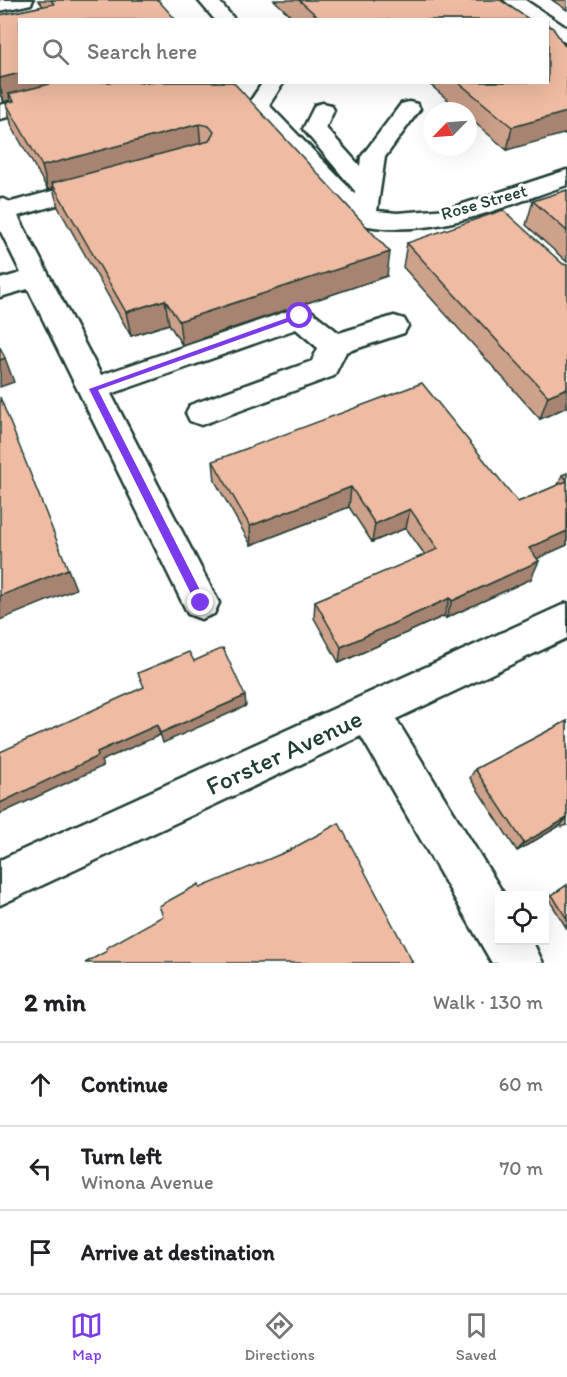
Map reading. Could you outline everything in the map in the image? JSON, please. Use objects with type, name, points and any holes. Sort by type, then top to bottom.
[{"type":"street","points":[[207,0],[224,18]]},
{"type":"street","points":[[0,5],[23,14]]},
{"type":"street","points":[[507,11],[522,18]]},
{"type":"street","points":[[0,24],[23,14]]},
{"type":"street","points":[[0,112],[112,84]]},
{"type":"street","points":[[273,84],[258,106],[363,218]]},
{"type":"street","points":[[363,218],[373,157],[409,109]]},
{"type":"street","points":[[323,110],[314,129],[369,192]]},
{"type":"street","name":"Rose Street","points":[[363,218],[398,221],[451,216],[486,204],[564,163]]},
{"type":"street","points":[[114,181],[2,209],[9,242],[36,277],[201,603]]},
{"type":"street","points":[[486,204],[510,227]]},
{"type":"street","points":[[0,288],[36,277]]},
{"type":"street","points":[[93,389],[300,316],[334,345]]},
{"type":"street","points":[[201,413],[324,368],[334,345],[394,326]]},
{"type":"street","name":"Forster Avenue","points":[[0,884],[567,620]]},
{"type":"street","points":[[369,712],[495,923]]},
{"type":"street","points":[[508,945],[519,963]]},
{"type":"building","points":[[51,0],[158,0],[174,18],[18,18],[18,74],[0,78],[0,15],[54,4]]},
{"type":"building","points":[[299,0],[500,0],[527,18],[319,18]]},
{"type":"building","points":[[549,26],[567,46],[567,112],[512,127],[460,84],[549,84]]},
{"type":"building","points":[[50,84],[235,84],[390,252],[179,321],[165,300],[126,312],[52,183],[209,141],[214,132],[209,126],[199,124],[42,166],[6,103],[14,101],[9,94]]},
{"type":"building","points":[[567,190],[567,231],[533,201]]},
{"type":"building","points":[[503,210],[563,264],[567,265],[567,388],[548,396],[407,243]]},
{"type":"building","points":[[0,347],[5,358],[0,360]]},
{"type":"building","points":[[422,383],[518,502],[567,481],[567,531],[529,548],[539,561],[452,601],[450,598],[341,647],[315,601],[438,549],[410,509],[375,524],[351,487],[250,526],[213,461]]},
{"type":"building","points":[[0,397],[68,569],[0,596]]},
{"type":"building","points":[[223,648],[245,696],[160,733],[157,725],[97,752],[98,756],[0,803],[0,752],[144,687],[138,673],[189,652],[194,661]]},
{"type":"building","points":[[567,721],[567,818],[524,843],[475,769]]},
{"type":"building","points":[[339,823],[413,963],[85,963],[107,951],[106,948],[163,916],[159,906],[199,884],[200,888],[288,851]]},
{"type":"building","points":[[567,885],[567,919],[552,895]]},
{"type":"route","points":[[201,603],[93,389],[300,316]]}]
